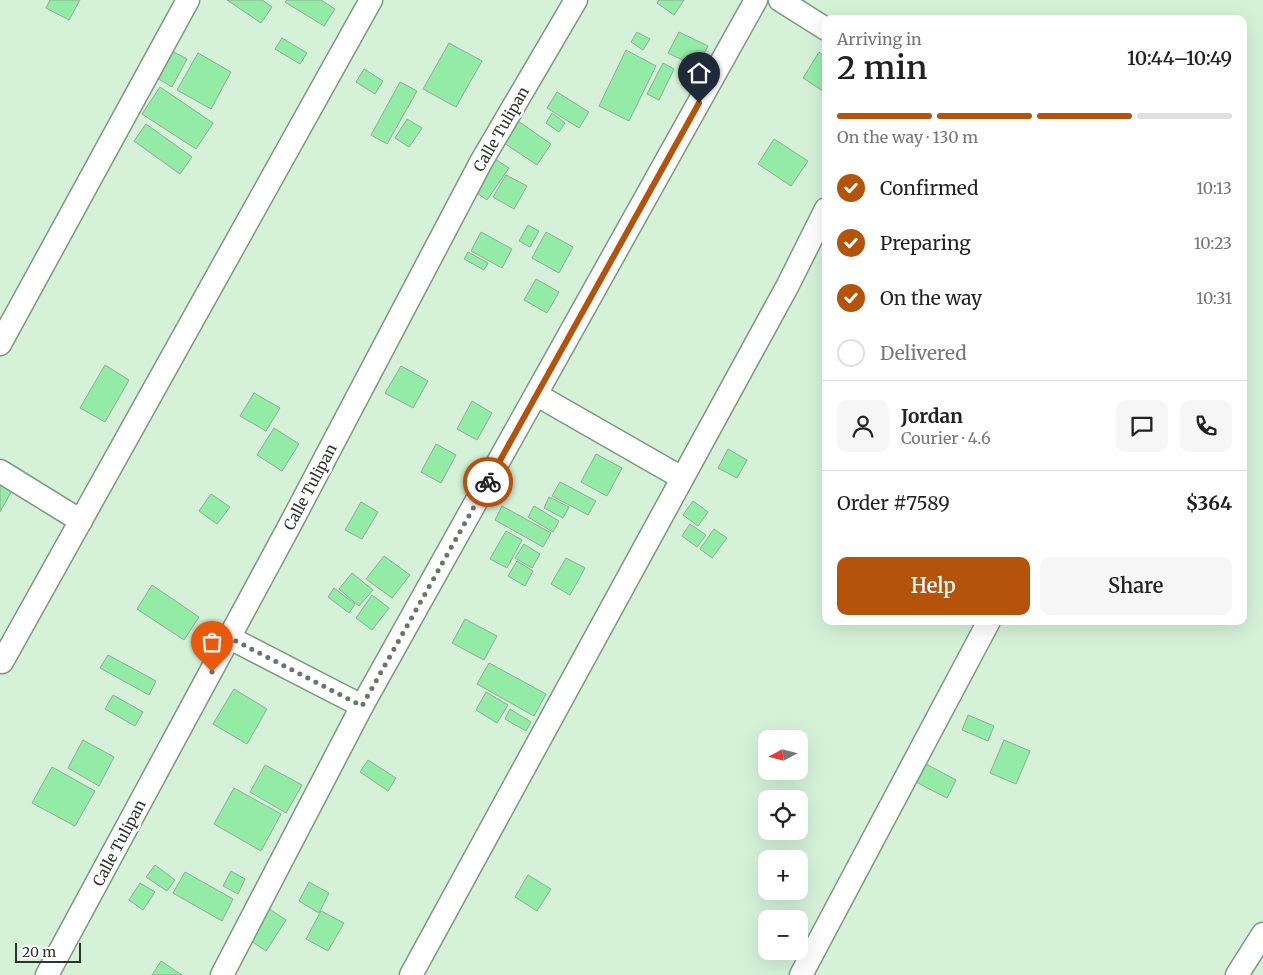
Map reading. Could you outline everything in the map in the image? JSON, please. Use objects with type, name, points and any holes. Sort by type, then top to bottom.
[{"type":"street","points":[[0,344],[188,0]]},
{"type":"street","points":[[2,662],[371,0]]},
{"type":"street","name":"Calle Tulipan","points":[[47,975],[230,638],[481,162],[576,0]]},
{"type":"street","points":[[222,975],[362,706],[756,0]]},
{"type":"street","points":[[780,0],[822,26]]},
{"type":"street","points":[[411,975],[788,285],[822,217]]},
{"type":"street","points":[[537,395],[682,478]]},
{"type":"street","points":[[0,471],[81,521]]},
{"type":"street","points":[[801,975],[986,625]]},
{"type":"street","points":[[230,638],[362,706]]},
{"type":"street","points":[[1237,975],[1263,934]]},
{"type":"building","points":[[50,0],[80,0],[69,20],[46,8]]},
{"type":"building","points":[[227,0],[262,0],[272,7],[261,23]]},
{"type":"building","points":[[287,0],[321,0],[335,9],[324,26],[285,2]]},
{"type":"building","points":[[659,0],[684,0],[674,15],[657,3]]},
{"type":"building","points":[[637,32],[650,39],[643,50],[631,42]]},
{"type":"building","points":[[679,32],[708,46],[697,67],[668,53]]},
{"type":"building","points":[[282,38],[307,53],[300,64],[275,49]]},
{"type":"building","points":[[449,43],[482,61],[456,107],[423,89]]},
{"type":"building","points":[[626,50],[656,66],[629,121],[599,106]]},
{"type":"building","points":[[172,51],[187,59],[172,87],[157,78]]},
{"type":"building","points":[[819,52],[822,54],[822,90],[803,78]]},
{"type":"building","points":[[198,53],[231,72],[211,109],[177,90]]},
{"type":"building","points":[[663,63],[674,69],[659,100],[647,94]]},
{"type":"building","points":[[364,69],[383,81],[375,94],[356,82]]},
{"type":"building","points":[[400,82],[417,91],[387,144],[371,135]]},
{"type":"building","points":[[160,87],[213,123],[196,149],[142,114]]},
{"type":"building","points":[[557,92],[589,112],[579,128],[547,108]]},
{"type":"building","points":[[552,113],[565,123],[559,132],[546,123]]},
{"type":"building","points":[[407,119],[422,128],[409,147],[395,138]]},
{"type":"building","points":[[518,121],[551,144],[537,165],[504,143]]},
{"type":"building","points":[[146,124],[192,157],[180,174],[134,141]]},
{"type":"building","points":[[774,139],[808,161],[791,186],[758,164]]},
{"type":"building","points":[[495,159],[509,168],[487,200],[474,191]]},
{"type":"building","points":[[506,175],[527,186],[514,209],[493,197]]},
{"type":"building","points":[[528,225],[539,231],[530,247],[519,241]]},
{"type":"building","points":[[481,232],[512,249],[502,268],[471,251]]},
{"type":"building","points":[[546,232],[573,247],[559,273],[532,258]]},
{"type":"building","points":[[468,252],[488,263],[484,270],[464,259]]},
{"type":"building","points":[[536,279],[559,292],[547,313],[524,300]]},
{"type":"building","points":[[105,365],[129,380],[105,422],[80,408]]},
{"type":"building","points":[[401,366],[428,381],[413,408],[385,393]]},
{"type":"building","points":[[254,393],[280,408],[266,431],[240,416]]},
{"type":"building","points":[[472,401],[492,413],[477,440],[457,429]]},
{"type":"building","points":[[274,428],[299,444],[282,471],[257,455]]},
{"type":"building","points":[[436,444],[456,455],[441,483],[421,472]]},
{"type":"building","points":[[728,449],[747,460],[737,478],[718,468]]},
{"type":"building","points":[[596,454],[622,468],[607,496],[581,482]]},
{"type":"building","points":[[0,480],[14,487],[0,512]]},
{"type":"building","points":[[560,482],[596,501],[588,515],[552,496]]},
{"type":"building","points":[[211,494],[230,507],[217,524],[199,511]]},
{"type":"building","points":[[549,497],[569,507],[563,518],[544,508]]},
{"type":"building","points":[[693,501],[708,512],[698,526],[683,515]]},
{"type":"building","points":[[361,502],[378,512],[362,539],[345,530]]},
{"type":"building","points":[[502,506],[551,533],[543,547],[495,520]]},
{"type":"building","points":[[534,506],[559,521],[553,532],[528,517]]},
{"type":"building","points":[[690,524],[706,535],[697,547],[682,536]]},
{"type":"building","points":[[714,529],[727,538],[712,558],[700,549]]},
{"type":"building","points":[[506,531],[522,540],[507,568],[490,559]]},
{"type":"building","points":[[524,544],[540,554],[532,568],[515,558]]},
{"type":"building","points":[[384,556],[410,575],[392,598],[366,579]]},
{"type":"building","points":[[566,558],[585,568],[570,595],[551,584]]},
{"type":"building","points":[[517,561],[533,571],[525,586],[508,576]]},
{"type":"building","points":[[352,573],[373,590],[359,606],[339,589]]},
{"type":"building","points":[[152,585],[199,617],[184,640],[137,609]]},
{"type":"building","points":[[334,588],[355,604],[349,613],[328,597]]},
{"type":"building","points":[[372,595],[389,608],[372,630],[356,618]]},
{"type":"building","points":[[465,619],[497,636],[484,660],[452,643]]},
{"type":"building","points":[[108,655],[156,681],[149,695],[100,668]]},
{"type":"building","points":[[489,663],[546,694],[534,716],[477,684]]},
{"type":"building","points":[[234,689],[267,709],[247,744],[213,724]]},
{"type":"building","points":[[486,692],[508,705],[497,723],[476,710]]},
{"type":"building","points":[[113,695],[143,712],[135,726],[105,709]]},
{"type":"building","points":[[510,709],[531,722],[526,731],[505,719]]},
{"type":"building","points":[[968,715],[994,726],[988,741],[962,730]]},
{"type":"building","points":[[83,740],[114,757],[99,786],[68,768]]},
{"type":"building","points":[[1004,740],[1030,751],[1016,784],[990,773]]},
{"type":"building","points":[[368,760],[396,778],[388,791],[360,772]]},
{"type":"building","points":[[926,764],[956,780],[947,798],[916,782]]},
{"type":"building","points":[[265,765],[302,785],[286,813],[250,792]]},
{"type":"building","points":[[52,767],[95,791],[75,826],[32,803]]},
{"type":"building","points":[[234,788],[281,814],[261,851],[214,824]]},
{"type":"building","points":[[155,865],[175,880],[167,891],[146,877]]},
{"type":"building","points":[[231,871],[245,879],[238,894],[223,886]]},
{"type":"building","points":[[185,872],[233,899],[222,921],[173,893]]},
{"type":"building","points":[[528,875],[551,889],[537,911],[515,897]]},
{"type":"building","points":[[309,882],[329,893],[319,913],[299,901]]},
{"type":"building","points":[[140,883],[155,892],[143,910],[129,900]]},
{"type":"building","points":[[268,908],[286,920],[266,951],[248,939]]},
{"type":"building","points":[[321,911],[344,923],[328,951],[306,939]]},
{"type":"building","points":[[161,961],[182,975],[152,975]]},
{"type":"way so far","points":[[212,672],[230,638],[362,706],[488,482]]},
{"type":"route","points":[[488,482],[699,103]]}]
